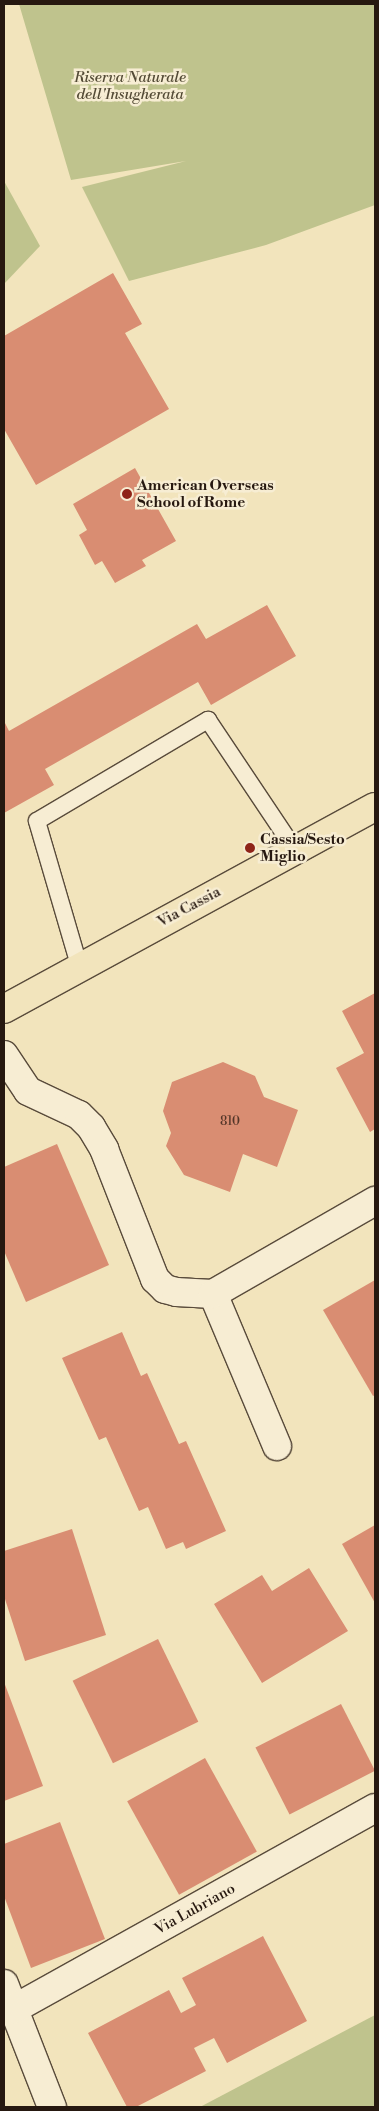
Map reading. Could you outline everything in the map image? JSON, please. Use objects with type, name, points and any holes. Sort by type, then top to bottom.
[{"type":"main road","name":"Via Cassia","points":[[4,1009],[79,965],[375,807]]},
{"type":"street","points":[[4,1055],[28,1091],[79,1115],[91,1127],[104,1149],[155,1279],[165,1289],[176,1292],[213,1294],[375,1201]]},
{"type":"street","points":[[213,1294],[277,1446]]},
{"type":"street","name":"Via Lubriano","points":[[14,2009],[375,1808]]},
{"type":"street","points":[[4,1984],[52,2107]]},
{"type":"lane","points":[[79,965],[37,821],[208,720],[294,850]]},
{"type":"green space","name":"Riserva Naturale dell'Insugherata","points":[[19,4],[375,4],[375,205],[266,245],[129,281],[82,187],[186,161],[71,180]]},
{"type":"green space","points":[[4,181],[40,246],[4,284]]},
{"type":"green space","points":[[375,2015],[375,2107],[200,2107]]},
{"type":"building","points":[[113,273],[142,324],[125,333],[169,409],[36,485],[4,429],[4,336]]},
{"type":"building","points":[[135,468],[176,541],[142,560],[146,566],[115,583],[102,561],[95,565],[79,535],[87,530],[73,504]]},
{"type":"building","points":[[267,605],[296,656],[211,705],[198,682],[45,769],[54,785],[4,813],[4,721],[9,731],[197,624],[206,639]]},
{"type":"building","points":[[375,993],[375,1129],[370,1132],[336,1068],[364,1053],[342,1011]]},
{"type":"building","points":[[223,1062],[255,1076],[264,1097],[298,1110],[277,1167],[243,1154],[230,1192],[184,1175],[166,1146],[171,1133],[163,1111],[172,1082]]},
{"type":"building","points":[[57,1144],[109,1265],[26,1302],[4,1251],[4,1167]]},
{"type":"building","points":[[375,1280],[375,1395],[373,1396],[323,1310]]},
{"type":"building","points":[[122,1332],[141,1376],[147,1373],[179,1444],[186,1441],[226,1531],[186,1549],[183,1542],[166,1549],[148,1507],[139,1511],[106,1437],[99,1440],[62,1358]]},
{"type":"building","points":[[375,1525],[375,1603],[342,1544]]},
{"type":"building","points":[[72,1529],[106,1635],[25,1661],[4,1596],[4,1551]]},
{"type":"building","points":[[309,1568],[348,1631],[262,1683],[214,1604],[262,1575],[272,1591]]},
{"type":"building","points":[[158,1639],[198,1722],[113,1763],[73,1681]]},
{"type":"building","points":[[4,1682],[43,1786],[4,1801]]},
{"type":"building","points":[[341,1704],[375,1771],[290,1814],[255,1748]]},
{"type":"building","points":[[205,1758],[257,1852],[179,1895],[127,1801]]},
{"type":"building","points":[[60,1822],[105,1939],[31,1968],[4,1896],[4,1844]]},
{"type":"building","points":[[263,1936],[307,2021],[227,2063],[214,2038],[194,2048],[206,2071],[136,2107],[127,2107],[88,2033],[169,1990],[181,2013],[196,2005],[182,1978]]},
{"type":"place","name":"American Overseas School of Rome","points":[[127,494]]},
{"type":"place","name":"Cassia/Sesto Miglio","points":[[250,848]]}]
